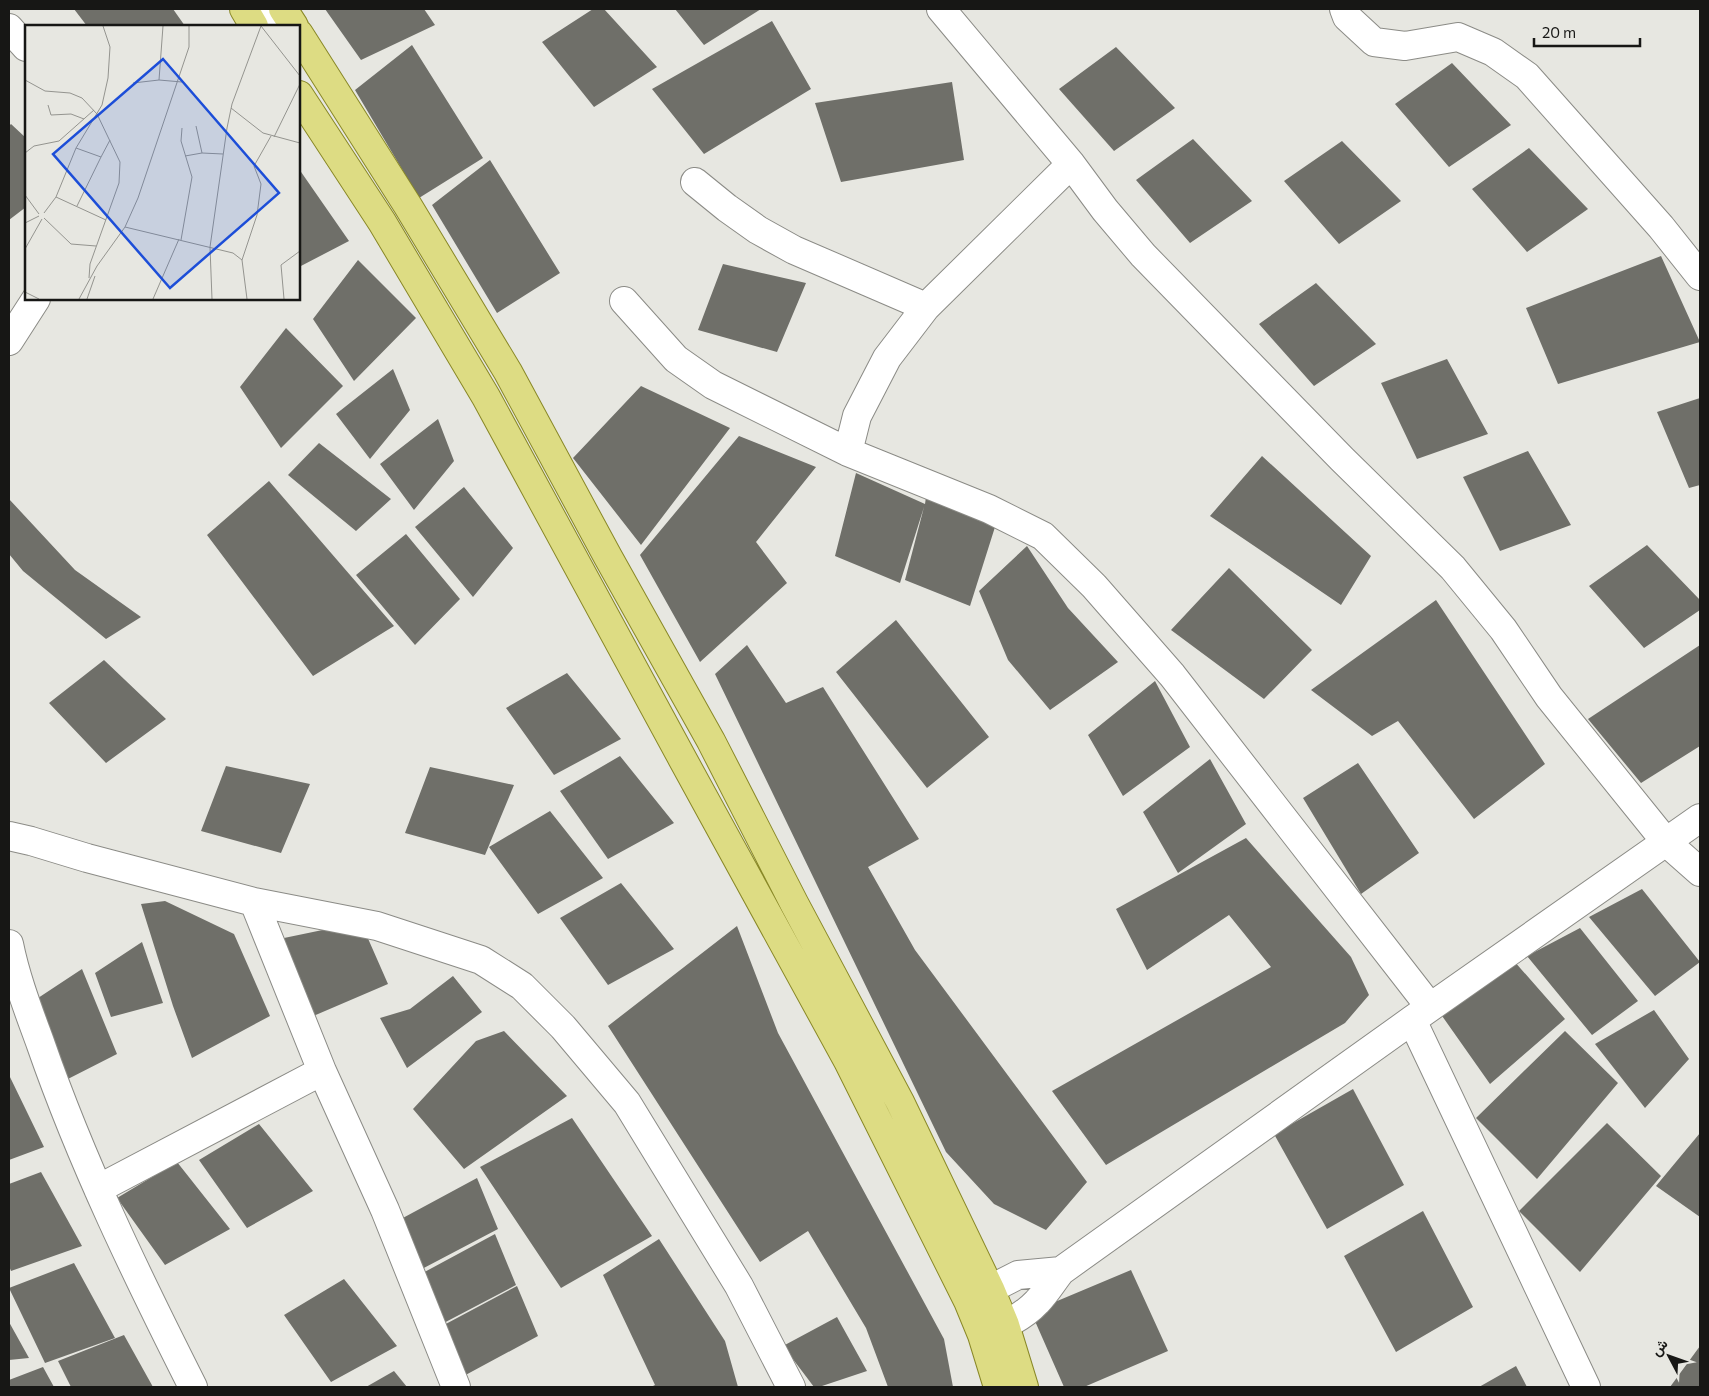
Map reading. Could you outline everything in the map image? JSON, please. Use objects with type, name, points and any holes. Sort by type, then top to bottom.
[{"type":"main road","points":[[244,9],[253,25]]},
{"type":"main road","points":[[283,9],[293,25]]},
{"type":"main road","points":[[300,36],[408,206],[508,372],[608,557],[711,741],[794,903],[900,1102],[993,1330],[1024,1387]]},
{"type":"main road","points":[[300,97],[382,222],[486,397],[677,750],[979,1295]]},
{"type":"main road","points":[[993,1330],[998,1387]]},
{"type":"street","points":[[260,25],[283,9]]},
{"type":"street","points":[[941,9],[1071,164],[1105,210],[1143,255],[1335,452],[1453,568],[1503,629],[1549,697],[1666,842],[1700,872]]},
{"type":"street","points":[[1344,9],[1348,17],[1374,42],[1405,46],[1458,37],[1493,52],[1526,76],[1661,227],[1700,276]]},
{"type":"street","points":[[9,28],[25,46]]},
{"type":"street","points":[[848,452],[857,416],[887,358],[926,307],[1071,164]]},
{"type":"street","points":[[695,182],[726,208],[758,230],[794,250],[926,307]]},
{"type":"street","points":[[9,342],[35,300]]},
{"type":"street","points":[[624,301],[676,359],[713,385],[848,452],[989,509],[1044,536],[1094,586],[1172,675],[1421,1014],[1586,1387]]},
{"type":"street","points":[[993,1330],[1020,1316],[1037,1303],[1061,1271],[1700,818]]},
{"type":"street","points":[[9,836],[254,902],[377,926],[481,960],[522,986],[563,1027],[627,1103],[740,1286],[791,1387]]},
{"type":"street","points":[[254,902],[322,1071],[385,1210],[456,1387]]},
{"type":"street","points":[[9,944],[14,966],[54,1081],[98,1189],[151,1303],[193,1387]]},
{"type":"street","points":[[98,1189],[322,1071]]},
{"type":"street","points":[[979,1295],[1018,1275],[1061,1271]]},
{"type":"building","points":[[74,9],[173,9],[184,25],[86,25]]},
{"type":"building","points":[[325,9],[424,9],[435,25],[361,60]]},
{"type":"building","points":[[593,9],[604,9],[657,67],[594,107],[542,42]]},
{"type":"building","points":[[675,9],[761,9],[704,45]]},
{"type":"building","points":[[772,21],[811,89],[704,154],[652,89]]},
{"type":"building","points":[[412,45],[483,158],[419,198],[355,90]]},
{"type":"building","points":[[1116,47],[1175,108],[1114,151],[1059,89]]},
{"type":"building","points":[[1452,63],[1511,125],[1449,167],[1395,104]]},
{"type":"building","points":[[952,82],[964,160],[841,182],[815,103]]},
{"type":"building","points":[[11,124],[25,137],[25,208],[9,220],[9,126]]},
{"type":"building","points":[[1193,139],[1252,201],[1190,243],[1136,180]]},
{"type":"building","points":[[1342,141],[1401,201],[1339,244],[1284,181]]},
{"type":"building","points":[[1529,148],[1588,209],[1527,252],[1472,189]]},
{"type":"building","points":[[490,160],[560,273],[497,313],[432,205]]},
{"type":"building","points":[[300,170],[349,241],[300,266]]},
{"type":"building","points":[[1661,256],[1700,342],[1558,384],[1526,308]]},
{"type":"building","points":[[358,260],[416,318],[354,381],[313,319]]},
{"type":"building","points":[[723,264],[806,283],[777,352],[698,330]]},
{"type":"building","points":[[1316,283],[1376,344],[1314,386],[1259,324]]},
{"type":"building","points":[[286,328],[343,386],[281,448],[240,387]]},
{"type":"building","points":[[1447,359],[1488,434],[1417,459],[1381,383]]},
{"type":"building","points":[[393,369],[410,410],[370,459],[336,414]]},
{"type":"building","points":[[641,386],[730,428],[641,545],[573,458]]},
{"type":"building","points":[[1700,398],[1700,485],[1689,488],[1657,412]]},
{"type":"building","points":[[438,419],[454,461],[414,510],[380,464]]},
{"type":"building","points":[[739,436],[816,467],[756,542],[787,583],[700,662],[640,555]]},
{"type":"building","points":[[319,443],[391,499],[356,531],[288,475]]},
{"type":"building","points":[[1528,451],[1571,525],[1500,551],[1463,477]]},
{"type":"building","points":[[1262,456],[1371,556],[1341,605],[1210,516]]},
{"type":"building","points":[[856,473],[925,504],[926,497],[995,527],[970,606],[905,580],[924,507],[900,583],[835,556]]},
{"type":"building","points":[[269,481],[394,626],[313,676],[207,535]]},
{"type":"building","points":[[464,487],[513,548],[473,597],[415,527]]},
{"type":"building","points":[[9,499],[75,570],[141,617],[106,639],[23,571],[9,554]]},
{"type":"building","points":[[406,534],[460,599],[415,645],[356,575]]},
{"type":"building","points":[[1647,545],[1700,600],[1700,610],[1644,648],[1589,586]]},
{"type":"building","points":[[1027,546],[1068,608],[1118,662],[1050,710],[1008,660],[979,591]]},
{"type":"building","points":[[1229,568],[1312,650],[1264,699],[1171,630]]},
{"type":"building","points":[[1436,600],[1545,764],[1474,819],[1398,721],[1372,736],[1311,690]]},
{"type":"building","points":[[896,620],[989,737],[927,788],[836,672]]},
{"type":"building","points":[[747,645],[786,703],[823,687],[919,839],[868,867],[915,950],[1087,1182],[1046,1230],[994,1204],[946,1152],[715,674]]},
{"type":"building","points":[[1700,645],[1700,746],[1641,783],[1588,719]]},
{"type":"building","points":[[104,660],[166,719],[106,763],[49,703]]},
{"type":"building","points":[[567,673],[621,739],[554,775],[506,708]]},
{"type":"building","points":[[1155,681],[1190,747],[1123,796],[1088,735]]},
{"type":"building","points":[[620,756],[674,823],[608,859],[560,791]]},
{"type":"building","points":[[1210,759],[1246,824],[1178,873],[1143,812]]},
{"type":"building","points":[[1358,763],[1419,853],[1361,894],[1303,798]]},
{"type":"building","points":[[226,766],[310,784],[281,853],[201,831]]},
{"type":"building","points":[[430,767],[514,785],[485,855],[405,833]]},
{"type":"building","points":[[550,811],[603,878],[538,914],[489,847]]},
{"type":"building","points":[[1246,838],[1351,957],[1369,995],[1345,1023],[1106,1165],[1052,1091],[1271,967],[1229,915],[1147,970],[1116,909]]},
{"type":"building","points":[[621,883],[674,949],[608,985],[560,918]]},
{"type":"building","points":[[1642,889],[1700,962],[1655,996],[1589,917]]},
{"type":"building","points":[[165,901],[234,934],[270,1016],[192,1058],[173,1006],[141,904]]},
{"type":"building","points":[[737,926],[778,1033],[944,1339],[953,1387],[888,1387],[866,1328],[808,1231],[760,1262],[608,1026]]},
{"type":"building","points":[[337,927],[366,934],[388,984],[311,1017],[284,938]]},
{"type":"building","points":[[1580,928],[1638,1001],[1592,1035],[1527,956]]},
{"type":"building","points":[[142,942],[163,1003],[111,1017],[95,973]]},
{"type":"building","points":[[1514,961],[1565,1019],[1490,1084],[1440,1013]]},
{"type":"building","points":[[82,969],[117,1054],[62,1082],[35,1000]]},
{"type":"building","points":[[453,976],[482,1012],[407,1068],[380,1018],[410,1009]]},
{"type":"building","points":[[1654,1010],[1689,1059],[1645,1108],[1595,1044]]},
{"type":"building","points":[[504,1031],[567,1096],[464,1169],[413,1109],[476,1041]]},
{"type":"building","points":[[1565,1031],[1618,1083],[1537,1179],[1476,1118]]},
{"type":"building","points":[[9,1075],[44,1147],[9,1160]]},
{"type":"building","points":[[1353,1089],[1404,1185],[1327,1229],[1274,1134]]},
{"type":"building","points":[[572,1118],[652,1236],[561,1288],[480,1167]]},
{"type":"building","points":[[1607,1123],[1661,1176],[1580,1272],[1519,1211]]},
{"type":"building","points":[[259,1124],[313,1191],[247,1228],[199,1160]]},
{"type":"building","points":[[1700,1133],[1700,1217],[1656,1186]]},
{"type":"building","points":[[177,1162],[230,1229],[165,1265],[117,1198]]},
{"type":"building","points":[[41,1172],[82,1246],[11,1271],[9,1266],[9,1184]]},
{"type":"building","points":[[477,1178],[498,1229],[420,1270],[401,1219]]},
{"type":"building","points":[[1423,1211],[1473,1307],[1396,1352],[1344,1256]]},
{"type":"building","points":[[495,1234],[516,1285],[438,1326],[419,1275]]},
{"type":"building","points":[[659,1239],[725,1341],[738,1387],[651,1387],[655,1385],[603,1275]]},
{"type":"building","points":[[74,1263],[115,1338],[45,1363],[9,1288]]},
{"type":"building","points":[[1131,1270],[1168,1351],[1084,1387],[1064,1387],[1031,1312]]},
{"type":"building","points":[[344,1279],[397,1346],[331,1382],[284,1315]]},
{"type":"building","points":[[517,1286],[538,1336],[460,1378],[442,1326]]},
{"type":"building","points":[[837,1317],[867,1371],[814,1387],[783,1346]]},
{"type":"building","points":[[9,1322],[29,1358],[9,1360]]},
{"type":"building","points":[[124,1335],[153,1387],[71,1387],[58,1361]]},
{"type":"building","points":[[1700,1346],[1700,1387],[1670,1387]]},
{"type":"building","points":[[1516,1366],[1527,1387],[1479,1387]]},
{"type":"building","points":[[43,1367],[54,1387],[9,1387],[9,1380]]},
{"type":"building","points":[[394,1371],[407,1387],[366,1387]]}]
